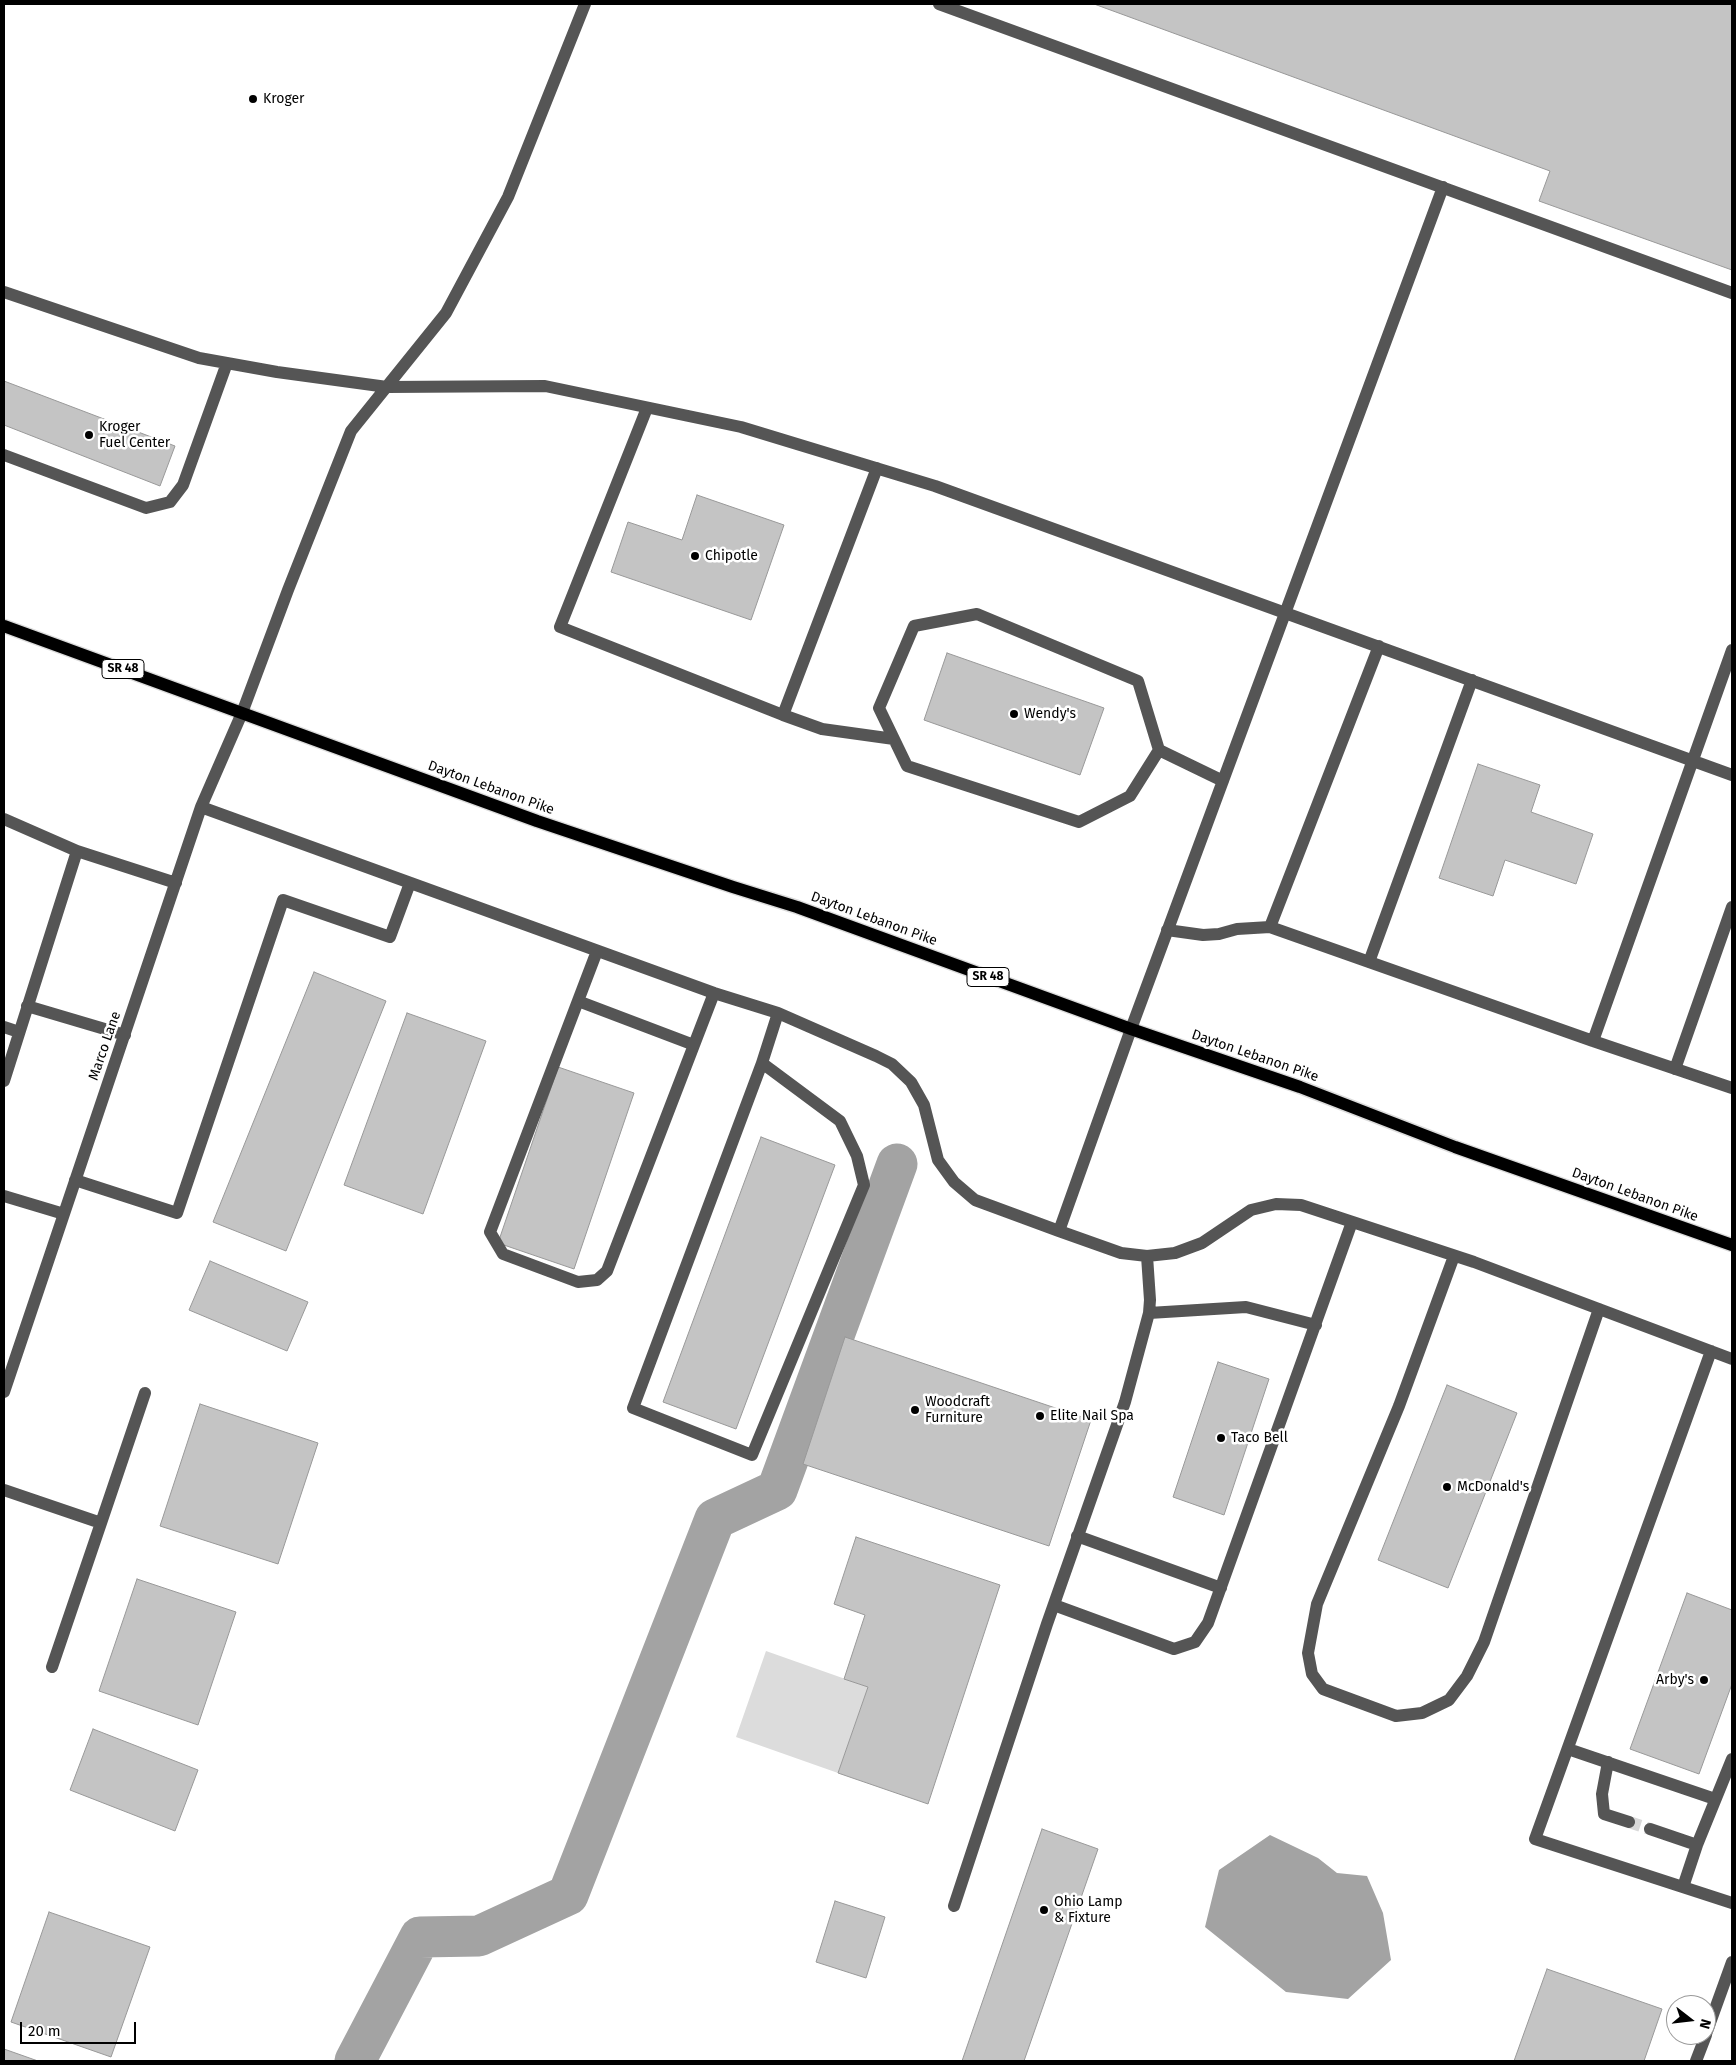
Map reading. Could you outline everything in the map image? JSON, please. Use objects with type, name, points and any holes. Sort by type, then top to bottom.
[{"type":"main road","name":"Dayton Lebanon Pike","points":[[4,626],[537,821],[733,887],[798,906],[1131,1029],[1300,1088],[1455,1147],[1732,1245]]},
{"type":"street","name":"Marco Lane","points":[[4,1392],[201,807],[242,713],[351,431],[446,313],[508,197],[584,4]]},
{"type":"street","points":[[939,4],[1732,293]]},
{"type":"street","points":[[1060,1231],[1167,930],[1443,187]]},
{"type":"street","points":[[4,292],[199,358],[387,387],[545,386],[741,427],[935,486],[1732,775]]},
{"type":"street","points":[[4,454],[146,508],[170,502],[183,485],[227,363]]},
{"type":"street","points":[[647,408],[560,627],[822,729],[894,739]]},
{"type":"street","points":[[783,715],[877,468]]},
{"type":"street","points":[[1159,750],[1130,796],[1079,822],[907,766],[878,708],[914,626],[978,614],[1138,681],[1159,750],[1223,781]]},
{"type":"street","points":[[1270,927],[1379,646]]},
{"type":"street","points":[[1593,1041],[1732,650]]},
{"type":"street","points":[[1369,962],[1472,680]]},
{"type":"street","points":[[201,807],[714,993],[778,1014],[876,1056],[892,1064],[911,1082],[924,1105],[938,1160],[954,1182],[975,1200],[1121,1253],[1147,1256],[1175,1253],[1202,1243],[1251,1210],[1276,1204],[1301,1205],[1454,1256],[1732,1359]]},
{"type":"street","points":[[4,819],[77,851],[176,883]]},
{"type":"street","points":[[4,1081],[77,851]]},
{"type":"street","points":[[75,1180],[177,1213],[283,900],[390,937],[410,883]]},
{"type":"street","points":[[1675,1069],[1732,907]]},
{"type":"street","points":[[1167,930],[1202,936],[1237,929],[1270,927],[1732,1088]]},
{"type":"street","points":[[597,951],[490,1232],[503,1254],[578,1282],[597,1280],[607,1271],[714,993]]},
{"type":"street","points":[[578,1001],[694,1045]]},
{"type":"street","points":[[27,1006],[124,1035]]},
{"type":"street","points":[[762,1063],[840,1121],[857,1156],[864,1185],[752,1455],[633,1408],[762,1063],[778,1014]]},
{"type":"street","points":[[4,1027],[20,1032]]},
{"type":"street","points":[[4,1196],[64,1214]]},
{"type":"street","points":[[1054,1605],[1174,1649],[1195,1642],[1208,1623],[1352,1222]]},
{"type":"street","points":[[954,1906],[1077,1536],[1125,1402],[1150,1300],[1147,1256]]},
{"type":"street","points":[[1454,1256],[1399,1406],[1317,1604],[1308,1653],[1312,1674],[1323,1689],[1332,1693],[1396,1716],[1422,1713],[1449,1700],[1467,1676],[1484,1642],[1599,1309]]},
{"type":"street","points":[[1148,1313],[1246,1307],[1316,1325]]},
{"type":"street","points":[[1711,1351],[1535,1839],[1732,1903]]},
{"type":"street","points":[[52,1668],[145,1393]]},
{"type":"street","points":[[4,1490],[101,1523]]},
{"type":"street","points":[[1077,1536],[1221,1588]]},
{"type":"street","points":[[1568,1749],[1715,1799]]},
{"type":"street","points":[[1683,1887],[1715,1799],[1732,1760]]},
{"type":"street","points":[[1608,1762],[1602,1794],[1604,1814],[1629,1822]]},
{"type":"street","points":[[1650,1829],[1698,1844]]},
{"type":"street","points":[[1716,2007],[1732,1962]]},
{"type":"street","points":[[1696,2061],[1702,2045]]},
{"type":"shaded area","points":[[766,1651],[868,1687],[838,1773],[736,1737]]},
{"type":"shaded area","points":[[1270,1835],[1318,1858],[1337,1873],[1367,1876],[1383,1913],[1391,1960],[1348,1999],[1286,1992],[1205,1927],[1219,1870]]},
{"type":"building","points":[[1094,4],[1732,4],[1732,270],[1539,201],[1550,171]]},
{"type":"building","name":"Kroger Fuel Center","points":[[4,381],[175,446],[160,486],[4,425]]},
{"type":"building","name":"Chipotle","points":[[697,495],[784,525],[751,620],[611,572],[628,522],[682,540]]},
{"type":"building","name":"Wendy's","points":[[947,653],[1104,708],[1080,775],[924,720]]},
{"type":"building","points":[[1478,764],[1540,785],[1531,812],[1593,834],[1576,884],[1505,860],[1493,896],[1439,878]]},
{"type":"building","points":[[314,972],[386,1001],[286,1251],[213,1222]]},
{"type":"building","points":[[407,1013],[486,1041],[423,1214],[344,1185]]},
{"type":"building","points":[[558,1067],[634,1093],[574,1269],[498,1243]]},
{"type":"building","points":[[761,1137],[835,1165],[736,1429],[663,1402]]},
{"type":"building","points":[[210,1261],[308,1302],[287,1351],[189,1310]]},
{"type":"building","points":[[845,1337],[1091,1420],[1049,1546],[803,1464]]},
{"type":"building","name":"Taco Bell","points":[[1218,1362],[1269,1379],[1224,1515],[1173,1497]]},
{"type":"building","name":"McDonald's","points":[[1447,1385],[1517,1413],[1448,1588],[1378,1560]]},
{"type":"building","points":[[200,1404],[318,1443],[278,1564],[160,1526]]},
{"type":"building","points":[[856,1537],[1000,1585],[928,1804],[838,1773],[868,1687],[844,1679],[865,1615],[834,1604]]},
{"type":"building","points":[[137,1579],[236,1612],[198,1725],[99,1691]]},
{"type":"building","points":[[1687,1593],[1732,1610],[1732,1684],[1699,1774],[1630,1749]]},
{"type":"building","points":[[93,1729],[198,1770],[175,1831],[70,1790]]},
{"type":"building","points":[[1042,1829],[1098,1849],[1024,2061],[962,2061]]},
{"type":"building","points":[[835,1901],[885,1917],[866,1978],[816,1962]]},
{"type":"building","points":[[49,1912],[150,1947],[111,2057],[11,2022]]},
{"type":"building","points":[[1547,1969],[1662,2009],[1644,2061],[1514,2061]]},
{"type":"building","points":[[4,2049],[38,2061],[4,2061]]},
{"type":"waterway","points":[[355,2061],[420,1937],[479,1936],[568,1895],[715,1519],[777,1490],[897,1164]]},
{"type":"tunnel","points":[[1629,1822],[1650,1829]]},
{"type":"place","name":"Kroger","points":[[253,99]]},
{"type":"place","name":"Kroger Fuel Center","points":[[89,435]]},
{"type":"place","name":"Chipotle","points":[[695,556]]},
{"type":"place","name":"Wendy's","points":[[1014,714]]},
{"type":"place","name":"Woodcraft Furniture","points":[[915,1410]]},
{"type":"place","name":"Elite Nail Spa","points":[[1040,1416]]},
{"type":"place","name":"Taco Bell","points":[[1221,1438]]},
{"type":"place","name":"McDonald's","points":[[1447,1487]]},
{"type":"place","name":"Arby's","points":[[1704,1680]]},
{"type":"place","name":"Ohio Lamp & Fixture","points":[[1044,1910]]}]
